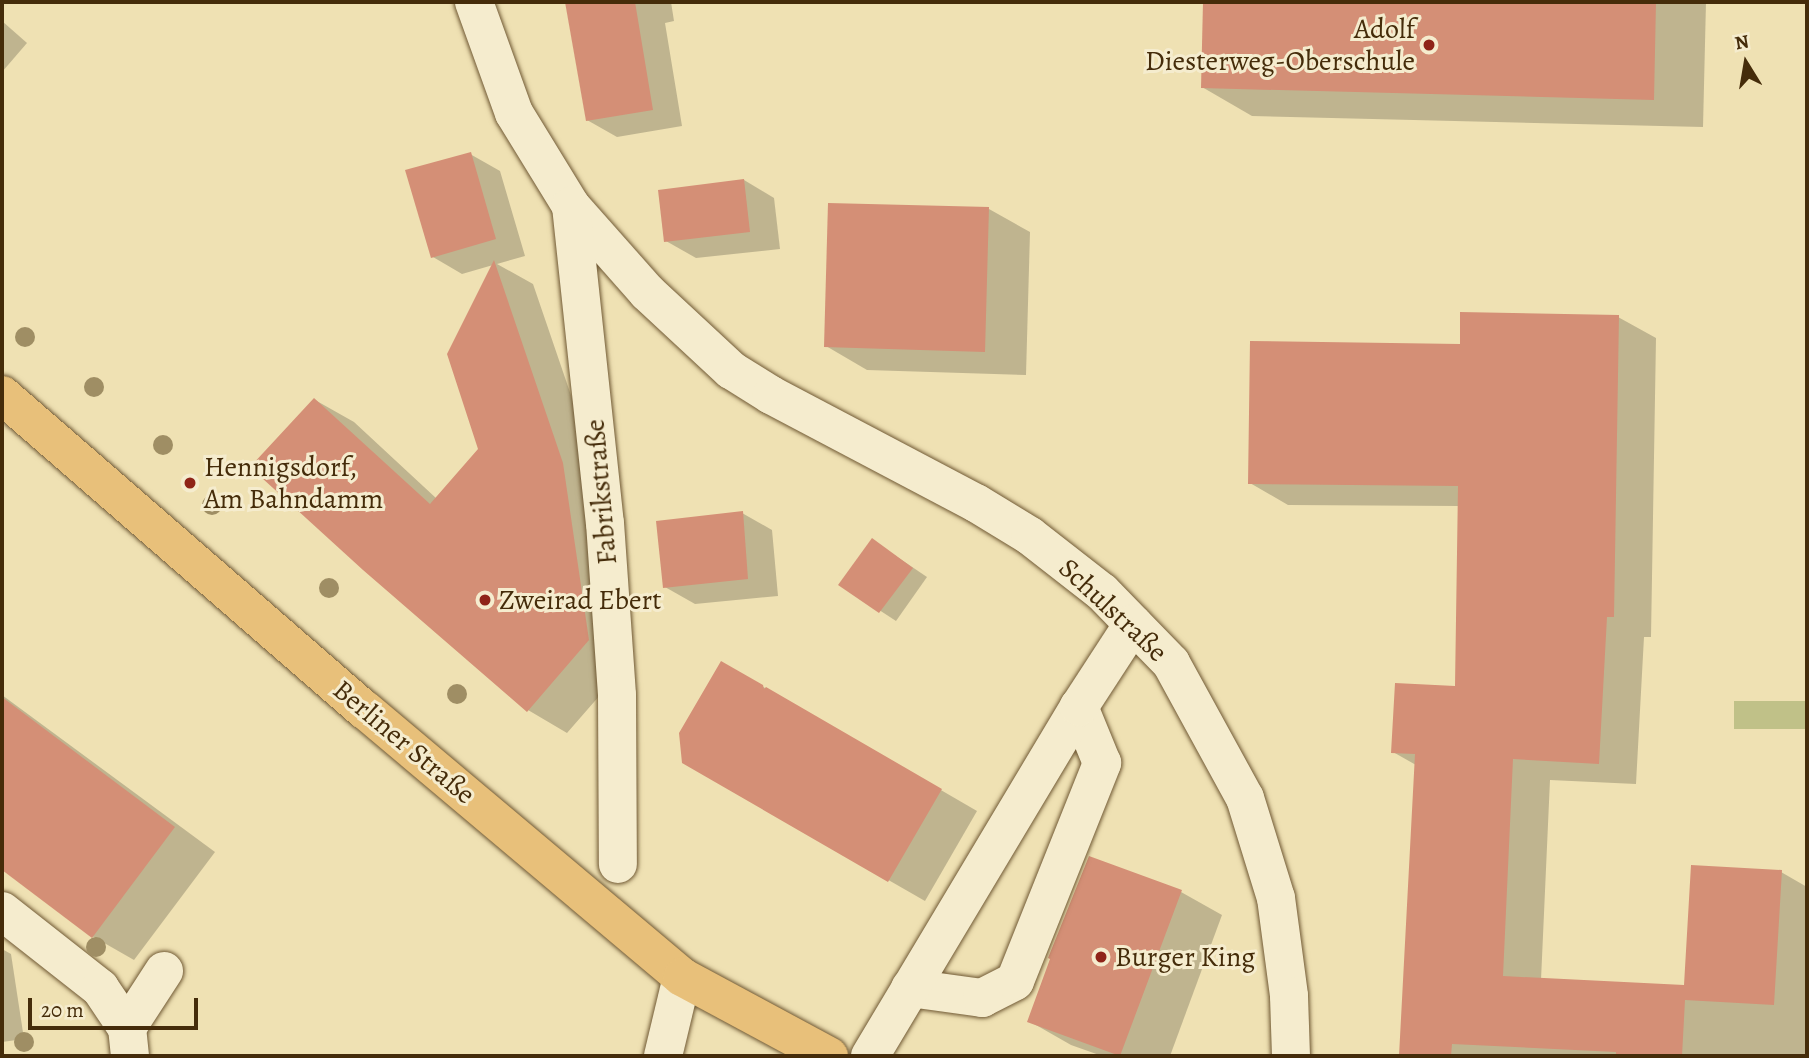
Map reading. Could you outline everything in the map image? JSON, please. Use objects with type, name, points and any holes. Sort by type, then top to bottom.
[{"type":"main road","name":"Berliner Straße","points":[[2,395],[365,710],[682,976],[829,1056]]},
{"type":"street","name":"Fabrikstraße","points":[[474,2],[514,113],[570,206],[647,292],[731,370]]},
{"type":"street","name":"Fabrikstraße","points":[[570,206],[605,523],[617,695],[618,864]]},
{"type":"street","name":"Schulstraße","points":[[731,370],[1030,536],[1102,592],[1171,663],[1245,798],[1276,898],[1289,996],[1291,1056]]},
{"type":"street","points":[[870,1056],[1079,707],[1133,624]]},
{"type":"street","points":[[910,988],[982,998],[1015,981],[1101,763],[1079,707]]},
{"type":"street","points":[[2,911],[100,988],[128,1042]]},
{"type":"street","points":[[128,1042],[164,971]]},
{"type":"street","points":[[663,1056],[682,976]]},
{"type":"green space","points":[[1734,701],[1807,701],[1807,729],[1734,729]]},
{"type":"building","points":[[565,2],[635,2],[653,110],[586,121]]},
{"type":"building","name":"Adolf Diesterweg-Oberschule","points":[[1203,2],[1656,2],[1654,100],[1201,88]]},
{"type":"building","points":[[471,152],[496,239],[431,258],[405,170]]},
{"type":"building","points":[[744,179],[750,232],[664,242],[658,190]]},
{"type":"building","points":[[828,203],[989,207],[985,352],[824,347]]},
{"type":"building","points":[[494,260],[563,463],[589,640],[527,712],[363,570],[250,467],[314,398],[430,504],[478,449],[447,354]]},
{"type":"building","points":[[1460,312],[1619,315],[1614,617],[1607,617],[1599,764],[1513,759],[1503,976],[1684,985],[1691,865],[1782,870],[1774,1005],[1685,1000],[1682,1056],[1616,1056],[1616,1052],[1452,1044],[1451,1056],[1399,1056],[1415,754],[1391,753],[1395,683],[1455,686],[1458,486],[1248,484],[1250,341],[1460,344]]},
{"type":"building","points":[[743,511],[748,579],[663,588],[656,521]]},
{"type":"building","points":[[872,538],[913,568],[879,613],[838,585]]},
{"type":"building","points":[[721,661],[763,685],[764,689],[766,687],[942,789],[888,882],[682,763],[679,733]]},
{"type":"building","points":[[2,697],[175,827],[92,938],[2,870]]},
{"type":"building","name":"Burger King","points":[[1089,856],[1182,890],[1120,1056],[1027,1022],[1050,959],[1048,958]]},
{"type":"place","name":"Adolf Diesterweg-Oberschule","points":[[1429,45]]},
{"type":"place","name":"Hennigsdorf, Am Bahndamm","points":[[190,483]]},
{"type":"place","name":"Zweirad Ebert","points":[[485,600]]},
{"type":"place","name":"Burger King","points":[[1101,957]]}]
